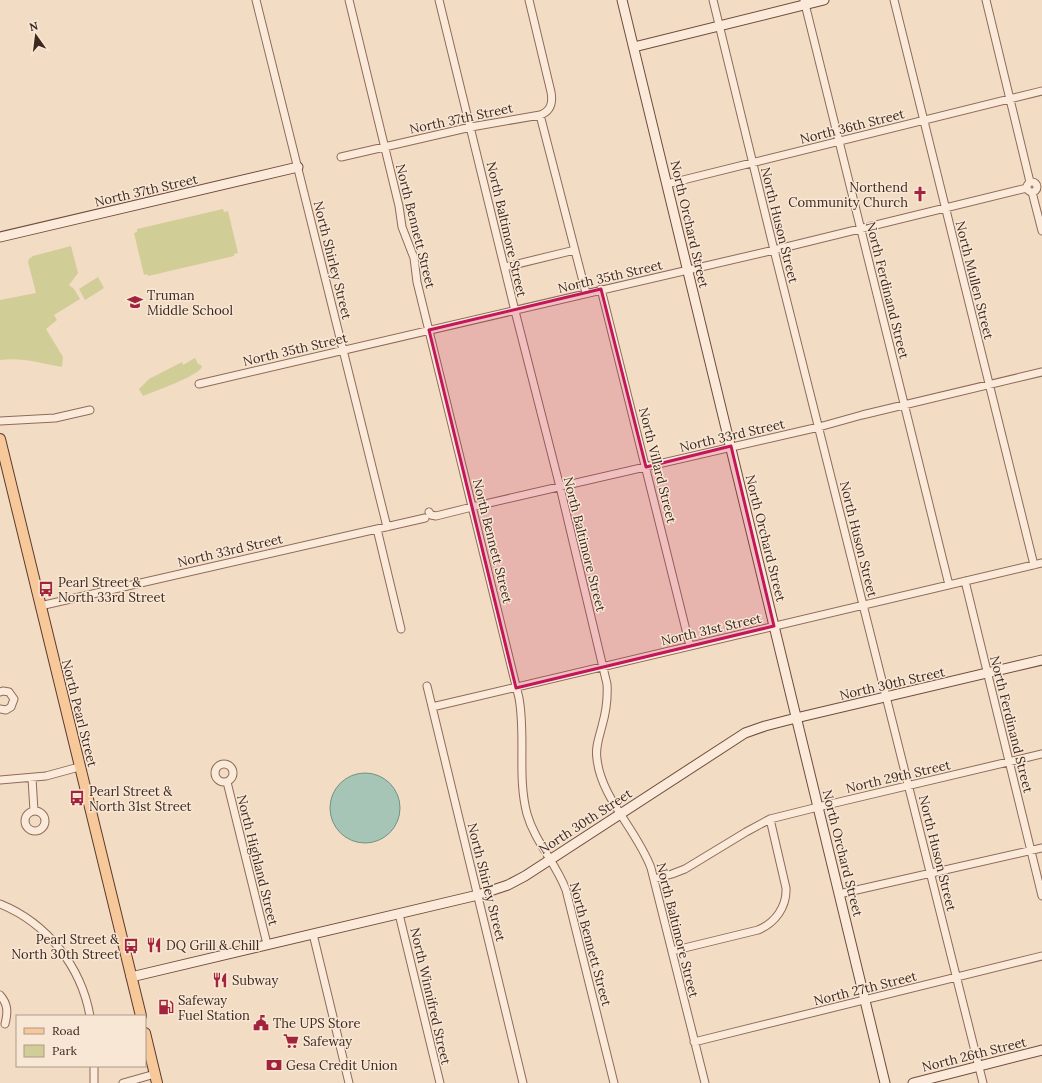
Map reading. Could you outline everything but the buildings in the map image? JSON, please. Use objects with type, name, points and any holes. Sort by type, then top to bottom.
[{"type":"main road","name":"North Pearl Street","points":[[0,439],[141,1015]]},
{"type":"main road","points":[[146,1037],[156,1079]]},
{"type":"street","name":"North Shirley Street","points":[[256,0],[387,527]]},
{"type":"street","name":"North Bennett Street","points":[[349,0],[400,206],[402,227],[414,258],[417,282],[516,688],[521,716],[522,790],[524,801],[534,832],[561,877],[568,896],[614,1083]]},
{"type":"street","name":"North Baltimore Street","points":[[439,0],[471,127],[514,311],[560,487],[607,684],[608,696],[606,710],[596,749],[597,766],[603,786],[644,851],[654,879],[705,1083]]},
{"type":"street","points":[[529,0],[552,98],[549,110],[540,115],[586,293]]},
{"type":"street","name":"North Orchard Street","points":[[622,0],[668,184],[885,1083]]},
{"type":"street","name":"North Huson Street","points":[[713,0],[774,250],[983,1083]]},
{"type":"street","points":[[634,47],[805,2],[824,0]]},
{"type":"street","name":"North Mullen Street","points":[[894,0],[1034,565]]},
{"type":"street","points":[[986,0],[1034,187],[1042,231]]},
{"type":"street","name":"North Ferdinand Street","points":[[805,2],[949,585]]},
{"type":"street","name":"North 36th Street","points":[[668,184],[1042,91]]},
{"type":"street","name":"North 37th Street","points":[[341,157],[471,127],[540,115]]},
{"type":"street","name":"North 37th Street","points":[[0,237],[298,168]]},
{"type":"street","name":"North 35th Street","points":[[199,384],[774,250],[1034,187]]},
{"type":"street","points":[[504,267],[576,250]]},
{"type":"street","name":"North Villard Street","points":[[602,289],[690,646]]},
{"type":"street","name":"North 33rd Street","points":[[40,606],[387,527],[427,515],[436,516],[731,446],[819,427],[1042,372]]},
{"type":"street","points":[[0,421],[55,418],[90,410]]},
{"type":"street","points":[[377,529],[401,629]]},
{"type":"street","name":"North 31st Street","points":[[432,707],[1042,563]]},
{"type":"street","name":"North Ferdinand Street","points":[[965,581],[1008,762],[1042,896]]},
{"type":"street","name":"North 30th Street","points":[[131,977],[478,895],[508,885],[550,860],[745,733],[796,718],[1042,660]]},
{"type":"street","name":"North Shirley Street","points":[[427,686],[523,1083]]},
{"type":"street","points":[[0,692],[9,692],[14,699],[11,707],[6,710],[0,709]]},
{"type":"street","name":"North 29th Street","points":[[654,879],[685,869],[770,819],[1042,754]]},
{"type":"street","points":[[0,780],[32,778],[58,774],[79,767]]},
{"type":"street","points":[[32,778],[34,811]]},
{"type":"street","name":"North Highland Street","points":[[227,782],[267,944]]},
{"type":"street","points":[[672,951],[758,930],[768,924],[779,913],[784,904],[786,888],[770,819]]},
{"type":"street","points":[[839,894],[1042,848]]},
{"type":"street","points":[[0,904],[28,919],[58,945],[76,973],[86,999],[90,1015]]},
{"type":"street","name":"North Winnifred Street","points":[[399,914],[440,1083]]},
{"type":"street","points":[[313,934],[349,1083]]},
{"type":"street","name":"North 27th Street","points":[[694,1042],[1042,956]]},
{"type":"street","points":[[0,995],[7,1008],[5,1024]]},
{"type":"street","name":"North 26th Street","points":[[913,1083],[1042,1050]]},
{"type":"street","points":[[94,1067],[94,1083]]},
{"type":"street","points":[[123,1083],[156,1079]]},
{"type":"highlighted area","points":[[601,289],[646,467],[731,446],[774,626],[516,688],[429,330]]},
{"type":"green space","points":[[223,209],[224,212],[228,211],[238,253],[234,254],[234,256],[148,276],[147,274],[144,275],[134,233],[137,232],[137,229]]},
{"type":"green space","points":[[71,246],[78,273],[69,285],[74,289],[80,299],[54,315],[57,320],[46,329],[63,357],[62,367],[23,360],[0,360],[0,300],[36,293],[28,262],[29,259],[33,256]]},
{"type":"green space","points":[[98,277],[104,288],[85,300],[79,289]]},
{"type":"green space","points":[[195,358],[198,364],[202,367],[198,371],[184,379],[143,396],[139,389],[149,379],[182,362],[183,365]]},
{"type":"shaded area","points":[[365,773],[378,776],[390,783],[397,795],[400,808],[397,821],[390,833],[378,840],[365,843],[352,840],[340,833],[333,821],[330,808],[333,795],[340,783],[352,776]]},
{"type":"place","name":"Northend Community Church","points":[[920,194]]},
{"type":"place","name":"Truman Middle School","points":[[135,302]]},
{"type":"place","name":"Pearl Street & North 33rd Street","points":[[46,589]]},
{"type":"place","name":"Pearl Street & North 31st Street","points":[[77,798]]},
{"type":"place","name":"DQ Grill & Chill","points":[[154,945]]},
{"type":"place","name":"Pearl Street & North 30th Street","points":[[131,946]]},
{"type":"place","name":"Subway","points":[[220,980]]},
{"type":"place","name":"Safeway Fuel Station","points":[[166,1007]]},
{"type":"place","name":"The UPS Store","points":[[261,1023]]},
{"type":"place","name":"Safeway","points":[[291,1041]]},
{"type":"place","name":"Gesa Credit Union","points":[[274,1065]]}]
